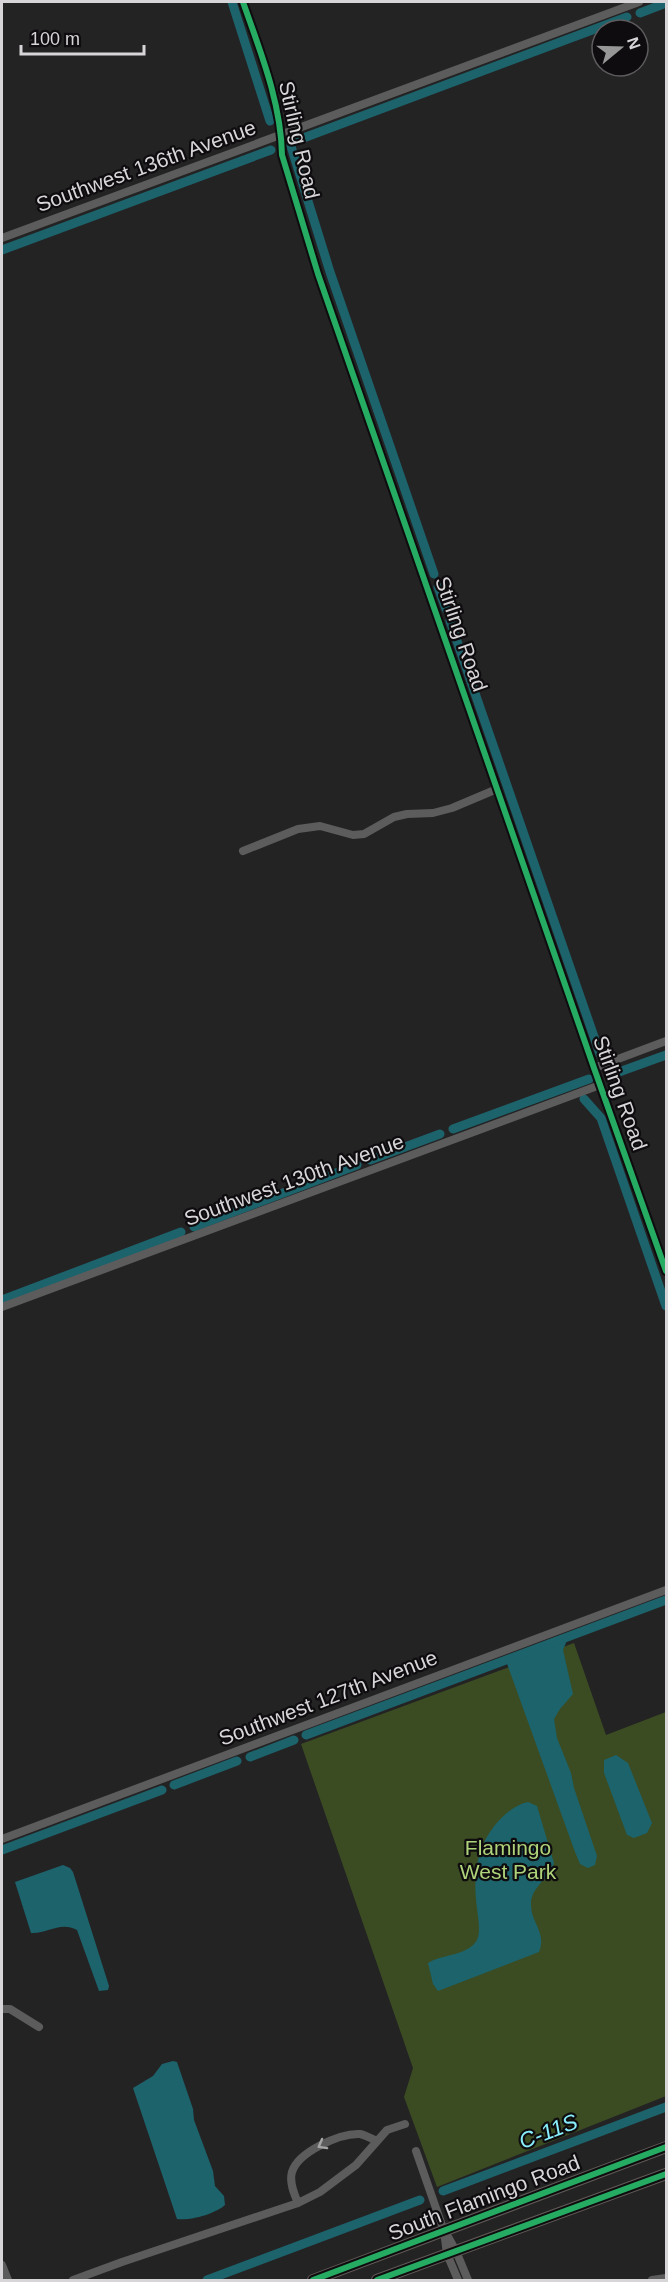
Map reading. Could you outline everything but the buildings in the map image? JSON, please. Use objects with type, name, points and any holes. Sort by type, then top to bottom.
[{"type":"highway","name":"South Flamingo Road","points":[[313,2280],[442,2225],[666,2147]]},
{"type":"highway","name":"South Flamingo Road","points":[[377,2280],[666,2174]]},
{"type":"street","name":"Stirling Road","points":[[243,2],[277,107],[282,136],[282,155],[318,274],[666,1271]]},
{"type":"street","name":"Southwest 136th Avenue","points":[[2,238],[639,2]]},
{"type":"street","points":[[243,851],[298,829],[320,826],[353,835],[364,834],[394,817],[433,813],[497,789]]},
{"type":"street","points":[[594,1068],[666,1041]]},
{"type":"street","name":"Southwest 130th Avenue","points":[[2,1308],[600,1085]]},
{"type":"street","name":"Southwest 127th Avenue","points":[[2,1839],[666,1590]]},
{"type":"street","points":[[2,2009],[10,2009],[39,2028]]},
{"type":"street","points":[[73,2280],[298,2203],[320,2192],[356,2165],[387,2130],[405,2124]]},
{"type":"street","points":[[298,2203],[291,2183],[291,2174],[296,2164],[310,2152],[322,2144],[343,2136],[360,2134],[377,2141]]},
{"type":"street","points":[[416,2151],[452,2252],[458,2280]]},
{"type":"street","points":[[452,2252],[468,2280]]},
{"type":"street","points":[[2,2265],[8,2280]]},
{"type":"street","points":[[652,2280],[666,2278]]},
{"type":"green space","name":"Flamingo West Park","points":[[574,1643],[606,1735],[666,1712],[666,2096],[437,2187],[404,2097],[413,2068],[301,1744]]},
{"type":"water","points":[[568,1638],[563,1650],[573,1694],[554,1719],[557,1738],[571,1773],[597,1856],[595,1865],[588,1868],[580,1864],[575,1852],[506,1661]]},
{"type":"water","points":[[616,1755],[628,1763],[652,1823],[647,1833],[634,1838],[627,1835],[604,1773],[604,1760]]},
{"type":"water","points":[[528,1802],[537,1806],[554,1863],[532,1899],[533,1917],[541,1939],[539,1952],[438,1991],[433,1984],[428,1963],[468,1949],[477,1940],[479,1924],[476,1875],[483,1844],[502,1818],[514,1808]]},
{"type":"water","points":[[63,1865],[73,1872],[109,1986],[108,1990],[99,1991],[77,1930],[59,1927],[31,1933],[15,1882]]},
{"type":"water","points":[[177,2062],[193,2109],[194,2120],[213,2171],[215,2186],[224,2196],[225,2205],[209,2214],[189,2219],[177,2219],[133,2088],[153,2076],[162,2064]]},
{"type":"waterway","points":[[232,2],[270,121]]},
{"type":"waterway","points":[[640,13],[666,3]]},
{"type":"waterway","points":[[434,574],[330,272],[290,143],[627,17]]},
{"type":"waterway","points":[[2,250],[271,150]]},
{"type":"waterway","points":[[438,587],[446,609]]},
{"type":"waterway","points":[[450,621],[600,1054]]},
{"type":"waterway","points":[[609,1073],[619,1072],[666,1055]]},
{"type":"waterway","points":[[453,1129],[589,1079]]},
{"type":"waterway","points":[[584,1099],[601,1118],[666,1306]]},
{"type":"waterway","points":[[370,1160],[440,1134]]},
{"type":"waterway","points":[[194,1227],[357,1165]]},
{"type":"waterway","points":[[2,1300],[181,1232]]},
{"type":"waterway","points":[[306,1735],[666,1600]]},
{"type":"waterway","points":[[250,1757],[294,1740]]},
{"type":"waterway","points":[[174,1785],[237,1761]]},
{"type":"waterway","points":[[2,1850],[162,1790]]},
{"type":"waterway","name":"C-11S","points":[[443,2191],[666,2107]]},
{"type":"waterway","name":"C-11S","points":[[207,2280],[420,2200]]},
{"type":"cycle path","points":[[243,2],[274,96],[282,155],[318,274],[666,1271]]},
{"type":"cycle path","points":[[313,2280],[666,2147]]},
{"type":"cycle path","points":[[377,2280],[666,2174]]}]
